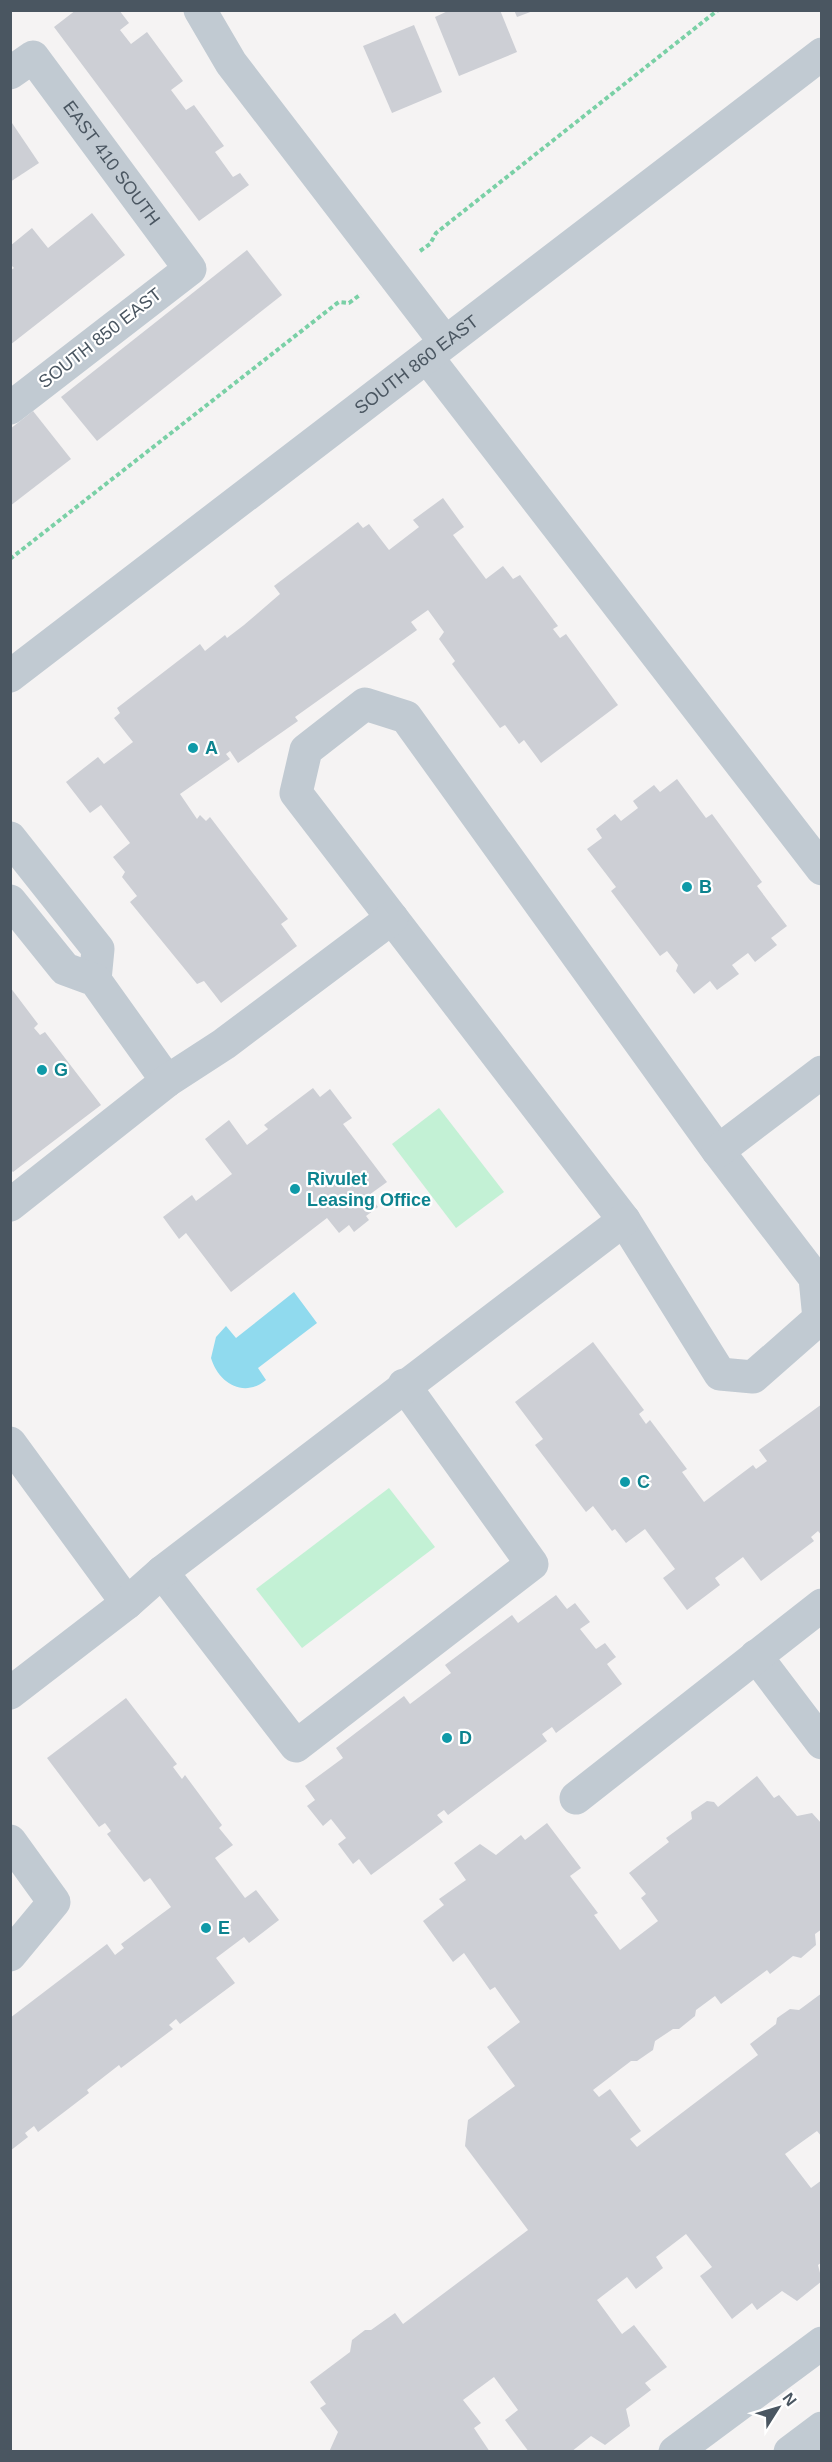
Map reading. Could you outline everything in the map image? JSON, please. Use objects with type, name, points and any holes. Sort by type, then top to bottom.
[{"type":"street","points":[[200,10],[231,63],[436,350],[822,869]]},
{"type":"street","name":"SOUTH 860 EAST","points":[[10,676],[822,54]]},
{"type":"street","name":"EAST 410 SOUTH","points":[[22,65],[190,269]]},
{"type":"street","name":"SOUTH 850 EAST","points":[[10,408],[190,269]]},
{"type":"street","points":[[365,704],[406,717],[718,1151],[815,1278],[819,1319],[753,1377],[720,1374],[624,1220],[296,793],[306,750],[365,704]]},
{"type":"street","points":[[10,838],[98,949],[95,980]]},
{"type":"street","points":[[10,901],[65,969],[95,980],[167,1081]]},
{"type":"street","points":[[10,1205],[167,1081],[224,1044],[392,918]]},
{"type":"street","points":[[718,1151],[822,1072]]},
{"type":"street","points":[[10,1693],[404,1385],[624,1220]]},
{"type":"street","points":[[162,1572],[296,1746],[532,1564],[404,1385]]},
{"type":"street","points":[[10,1443],[127,1603]]},
{"type":"street","points":[[576,1798],[822,1605]]},
{"type":"street","points":[[756,1656],[822,1743]]},
{"type":"street","points":[[10,1841],[54,1902],[10,1955]]},
{"type":"street","points":[[675,2451],[822,2343]]},
{"type":"street","points":[[790,2451],[822,2428]]},
{"type":"path","points":[[430,244],[436,233],[718,10]]},
{"type":"path","points":[[10,560],[339,302],[349,303]]},
{"type":"green space","points":[[439,1108],[504,1192],[456,1228],[392,1144]]},
{"type":"green space","points":[[389,1488],[435,1547],[302,1648],[256,1589]]},
{"type":"water","points":[[294,1292],[317,1323],[258,1368],[266,1380],[249,1388],[240,1388],[225,1381],[214,1367],[211,1358],[216,1337],[226,1326],[236,1338]]},
{"type":"building","points":[[76,10],[119,10],[129,23],[120,30],[131,44],[147,32],[183,81],[171,90],[186,110],[194,105],[224,146],[215,152],[233,177],[240,173],[249,185],[199,221],[54,27]]},
{"type":"building","points":[[450,10],[500,10],[517,52],[459,76],[435,17]]},
{"type":"building","points":[[514,10],[533,10],[533,11],[517,17]]},
{"type":"building","points":[[414,25],[442,92],[392,113],[363,46]]},
{"type":"building","points":[[10,120],[39,163],[10,182]]},
{"type":"building","points":[[92,213],[125,255],[10,345],[10,271],[14,268],[10,264],[10,246],[32,228],[48,248]]},
{"type":"building","points":[[247,250],[282,295],[97,441],[61,397]]},
{"type":"building","points":[[33,411],[71,459],[10,506],[10,429]]},
{"type":"building","name":"A","points":[[443,498],[464,527],[453,535],[486,579],[503,566],[513,579],[520,575],[558,626],[553,629],[560,638],[566,634],[618,705],[541,763],[524,740],[519,744],[505,725],[500,728],[452,664],[455,661],[439,639],[444,632],[428,610],[411,622],[417,630],[295,717],[298,721],[238,763],[230,751],[226,754],[230,759],[180,794],[197,819],[200,815],[206,821],[210,817],[288,919],[281,924],[297,946],[221,1003],[204,981],[197,984],[130,902],[137,896],[122,877],[125,872],[113,857],[130,843],[101,805],[90,813],[66,782],[98,757],[104,764],[133,742],[114,718],[120,713],[117,708],[200,644],[205,651],[225,635],[227,638],[244,625],[280,594],[274,586],[358,522],[363,528],[369,524],[389,550],[419,527],[413,520]]},
{"type":"building","name":"B","points":[[677,779],[706,818],[712,814],[762,882],[757,886],[787,926],[771,938],[777,945],[755,962],[748,953],[732,965],[739,974],[717,990],[710,981],[694,994],[676,971],[678,965],[667,951],[660,956],[611,891],[616,887],[587,849],[602,838],[596,829],[615,814],[621,821],[638,808],[633,801],[654,785],[660,792]]},
{"type":"building","name":"G","points":[[10,987],[38,1024],[34,1028],[40,1035],[45,1032],[101,1105],[13,1172],[10,1169]]},
{"type":"building","name":"Rivulet Leasing Office","points":[[313,1088],[320,1097],[330,1089],[352,1118],[343,1124],[387,1182],[369,1195],[378,1207],[366,1216],[369,1220],[354,1232],[349,1225],[339,1233],[327,1218],[231,1292],[186,1233],[179,1239],[163,1217],[192,1195],[196,1201],[232,1174],[205,1139],[229,1120],[247,1145],[268,1129],[264,1125]]},
{"type":"building","name":"C","points":[[593,1342],[644,1410],[639,1414],[646,1424],[650,1420],[687,1469],[682,1472],[704,1502],[753,1465],[756,1469],[767,1461],[759,1450],[822,1404],[822,1536],[818,1531],[811,1537],[814,1541],[761,1581],[743,1557],[715,1578],[720,1585],[687,1610],[663,1578],[675,1569],[645,1529],[626,1543],[615,1529],[612,1531],[593,1506],[586,1512],[535,1445],[543,1439],[515,1402]]},
{"type":"building","name":"D","points":[[556,1595],[567,1609],[575,1603],[590,1622],[580,1629],[596,1649],[605,1643],[616,1657],[607,1664],[622,1684],[556,1733],[552,1727],[542,1734],[547,1741],[448,1815],[444,1810],[437,1815],[443,1822],[371,1875],[359,1859],[353,1864],[338,1844],[346,1838],[331,1819],[323,1826],[307,1806],[315,1800],[305,1786],[343,1758],[336,1748],[404,1696],[410,1704],[451,1673],[445,1665],[512,1615],[518,1623]]},
{"type":"building","name":"E","points":[[126,1698],[177,1764],[173,1767],[182,1779],[185,1775],[222,1825],[219,1828],[233,1845],[215,1858],[245,1898],[256,1890],[279,1920],[249,1943],[244,1937],[216,1958],[235,1983],[180,2024],[176,2019],[169,2025],[173,2029],[121,2068],[119,2065],[87,2090],[89,2093],[38,2132],[34,2126],[25,2133],[28,2137],[10,2151],[10,2018],[107,1944],[115,1955],[124,1948],[121,1944],[171,1907],[150,1878],[144,1882],[107,1834],[111,1831],[105,1823],[99,1827],[47,1758]]},
{"type":"building","points":[[757,1776],[774,1798],[779,1795],[797,1816],[812,1813],[822,1824],[822,1929],[815,1934],[816,1945],[801,1958],[793,1956],[770,1974],[767,1970],[721,2004],[715,1996],[696,2010],[695,2016],[679,2029],[673,2029],[655,2041],[653,2050],[637,2061],[631,2061],[593,2090],[599,2097],[610,2089],[641,2131],[630,2139],[637,2147],[758,2055],[750,2044],[776,2024],[777,2018],[790,2009],[799,2010],[822,1993],[822,2137],[817,2131],[785,2154],[811,2188],[822,2180],[822,2262],[818,2265],[822,2281],[797,2301],[782,2291],[757,2310],[752,2303],[732,2319],[700,2276],[712,2267],[686,2234],[656,2257],[663,2268],[636,2289],[627,2277],[597,2300],[622,2334],[634,2325],[667,2367],[645,2383],[651,2390],[626,2409],[630,2426],[605,2445],[591,2436],[571,2452],[529,2452],[505,2420],[518,2410],[494,2377],[463,2400],[481,2423],[474,2428],[490,2452],[329,2452],[338,2432],[320,2408],[326,2404],[310,2382],[350,2352],[352,2340],[365,2330],[371,2330],[395,2313],[403,2324],[528,2230],[465,2146],[468,2120],[515,2086],[487,2047],[520,2022],[495,1987],[490,1990],[464,1953],[453,1962],[423,1921],[444,1905],[439,1899],[466,1880],[454,1863],[480,1844],[496,1855],[521,1835],[525,1840],[547,1823],[581,1868],[570,1876],[598,1913],[594,1915],[620,1950],[658,1921],[641,1898],[646,1894],[629,1873],[669,1842],[666,1838],[692,1819],[691,1812],[707,1801],[714,1802],[718,1807]]},
{"type":"place","name":"A","points":[[193,748]]},
{"type":"place","name":"B","points":[[687,887]]},
{"type":"place","name":"G","points":[[42,1070]]},
{"type":"place","name":"Rivulet Leasing Office","points":[[295,1189]]},
{"type":"place","name":"C","points":[[625,1482]]},
{"type":"place","name":"D","points":[[447,1738]]},
{"type":"place","name":"E","points":[[206,1928]]}]
